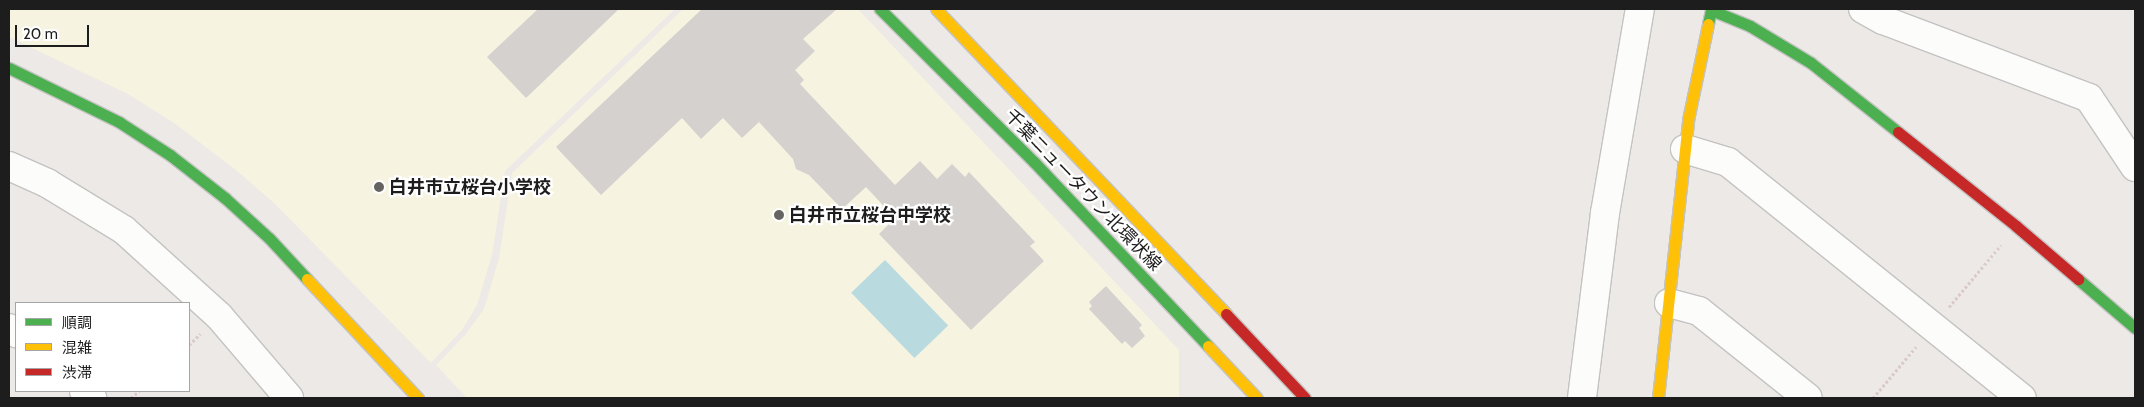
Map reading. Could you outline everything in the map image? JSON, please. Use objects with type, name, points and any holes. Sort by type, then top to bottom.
[{"type":"street","name":"千葉ニュータウン北環状線","points":[[880,9],[1034,162],[1254,394]]},
{"type":"street","name":"千葉ニュータウン北環状線","points":[[936,9],[1273,372],[1306,398]]},
{"type":"street","points":[[1582,398],[1606,213],[1640,9]]},
{"type":"street","points":[[1862,9],[1883,20],[2089,98],[2135,168]]},
{"type":"street","points":[[1658,398],[1688,120],[1711,10],[1750,26],[1811,63],[2016,226],[2135,328]]},
{"type":"street","points":[[9,68],[119,122],[170,155],[225,198],[269,238],[418,398]]},
{"type":"street","points":[[1685,149],[1728,162],[2022,398]]},
{"type":"street","points":[[9,166],[47,183],[124,230],[219,316],[289,398]]},
{"type":"street","points":[[1668,303],[1699,311],[1808,398]]},
{"type":"shaded area","name":"白井市立桜台小学校","points":[[9,9],[675,9],[505,171],[492,255],[477,305],[462,330],[431,363],[274,203],[236,170],[174,123],[128,94],[9,37]]},
{"type":"shaded area","name":"白井市立桜台中学校","points":[[683,9],[858,9],[1179,350],[1179,398],[467,398],[436,365],[465,335],[484,309],[499,258],[512,173]]},
{"type":"water","points":[[885,260],[948,325],[914,358],[851,293]]},
{"type":"building","points":[[538,9],[619,9],[526,98],[487,57]]},
{"type":"building","points":[[702,9],[837,9],[803,39],[815,51],[795,70],[804,80],[800,84],[895,185],[920,161],[937,179],[952,164],[965,177],[969,172],[1035,242],[1030,246],[1044,261],[971,330],[879,234],[895,218],[866,187],[842,209],[809,175],[796,169],[793,159],[759,122],[742,138],[723,118],[701,139],[682,118],[601,195],[556,147]]},
{"type":"building","points":[[1106,286],[1142,325],[1139,328],[1145,336],[1132,348],[1125,341],[1122,344],[1089,309],[1092,306],[1089,302]]},
{"type":"traffic: fast","points":[[880,9],[1034,162],[1208,346]]},
{"type":"traffic: fast","points":[[1708,24],[1711,10],[1750,26],[1811,63],[1898,132]]},
{"type":"traffic: fast","points":[[9,68],[119,122],[170,155],[225,198],[269,238],[307,279]]},
{"type":"traffic: fast","points":[[2078,279],[2135,328]]},
{"type":"traffic: slow","points":[[936,9],[1226,314]]},
{"type":"traffic: slow","points":[[1658,398],[1688,120],[1708,24]]},
{"type":"traffic: slow","points":[[307,279],[418,398]]},
{"type":"traffic: slow","points":[[1208,346],[1257,398]]},
{"type":"traffic: jam","points":[[1898,132],[2016,226],[2078,279]]},
{"type":"traffic: jam","points":[[1226,314],[1305,398]]},
{"type":"place","name":"白井市立桜台小学校","points":[[379,187]]},
{"type":"place","name":"白井市立桜台中学校","points":[[779,215]]}]
